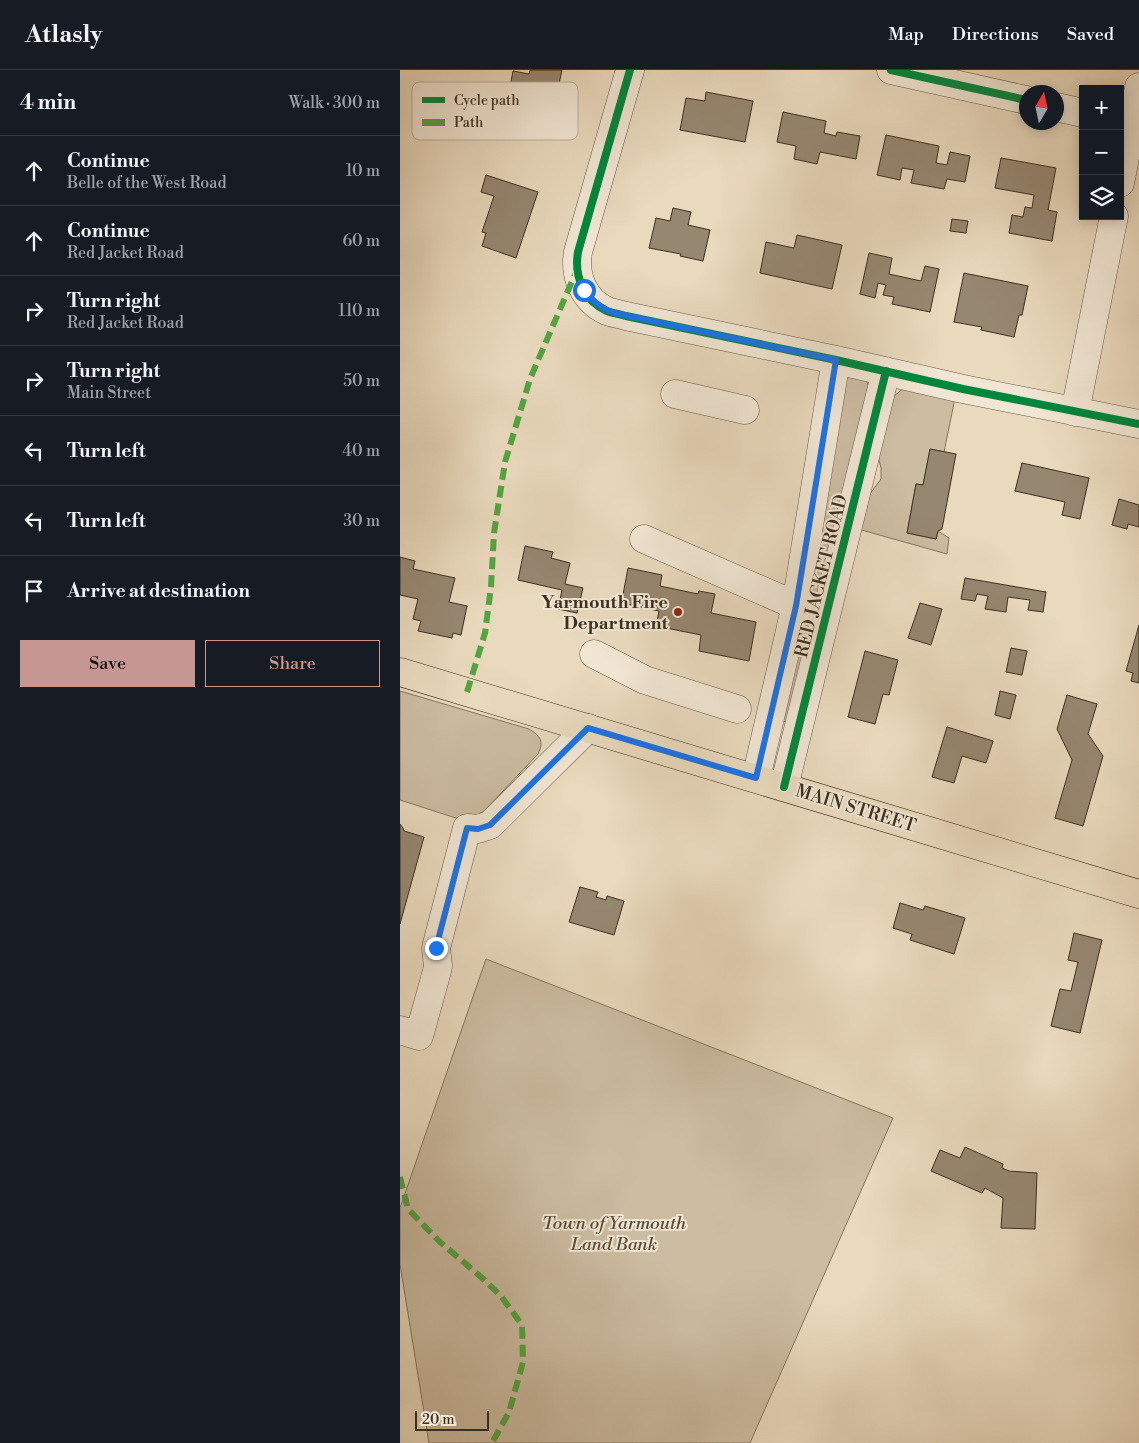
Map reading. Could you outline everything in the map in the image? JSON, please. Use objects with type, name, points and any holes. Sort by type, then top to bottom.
[{"type":"main road","name":"MAIN STREET","points":[[400,672],[1139,894]]},
{"type":"street","points":[[630,70],[576,263],[579,282],[590,298],[606,310],[626,316],[963,389],[1139,424]]},
{"type":"street","points":[[891,70],[1019,98]]},
{"type":"street","points":[[1121,175],[1126,123],[1139,87]]},
{"type":"street","points":[[1064,109],[1079,112]]},
{"type":"street","points":[[1074,412],[1113,220]]},
{"type":"street","name":"RED JACKET ROAD","points":[[756,778],[796,606],[836,360]]},
{"type":"street","name":"RED JACKET ROAD","points":[[784,786],[886,371]]},
{"type":"street","points":[[675,394],[744,410]]},
{"type":"street","points":[[644,539],[826,618]]},
{"type":"street","points":[[594,654],[646,680],[737,709]]},
{"type":"street","points":[[400,1030],[419,1036],[438,966],[436,948],[467,828],[478,829],[490,825],[588,728]]},
{"type":"green space","points":[[851,376],[866,380],[870,389],[825,597],[814,604],[809,594],[845,379]]},
{"type":"green space","points":[[904,388],[953,398],[954,403],[944,452],[930,449],[923,485],[916,484],[907,533],[936,539],[938,531],[949,538],[947,554],[858,529],[869,495],[881,479],[878,456],[894,396]]},
{"type":"green space","points":[[801,640],[807,640],[788,723],[783,721]]},
{"type":"green space","points":[[400,691],[529,729],[539,737],[541,746],[538,754],[485,810],[475,817],[459,819],[400,800]]},
{"type":"green space","name":"Town of Yarmouth Land Bank","points":[[486,959],[893,1118],[750,1443],[429,1443],[400,1264],[400,1208]]},
{"type":"building","points":[[530,70],[562,70],[559,82],[511,82],[513,71],[529,74]]},
{"type":"building","points":[[706,92],[753,101],[745,142],[680,130],[686,98],[705,101]]},
{"type":"building","points":[[783,112],[826,121],[824,133],[836,136],[837,132],[860,136],[856,159],[820,152],[817,164],[794,159],[796,146],[777,142]]},
{"type":"building","points":[[886,135],[939,146],[936,163],[947,165],[950,152],[970,156],[965,182],[947,179],[944,189],[911,183],[914,170],[902,168],[900,180],[877,175]]},
{"type":"building","points":[[1001,158],[1056,168],[1048,210],[1057,212],[1052,241],[1009,233],[1012,215],[1023,217],[1025,207],[1032,208],[1034,195],[995,188]]},
{"type":"building","points":[[486,175],[538,192],[516,258],[482,246],[486,233],[482,232],[494,196],[481,192]]},
{"type":"building","points":[[673,208],[691,212],[688,225],[710,230],[703,261],[680,256],[681,254],[649,248],[656,218],[670,221]]},
{"type":"building","points":[[952,219],[968,221],[966,233],[950,231]]},
{"type":"building","points":[[797,235],[842,245],[832,289],[760,273],[766,242],[794,248]]},
{"type":"building","points":[[869,253],[892,258],[889,274],[921,281],[925,266],[939,269],[930,312],[892,304],[894,297],[883,295],[886,285],[878,283],[875,298],[860,294]]},
{"type":"building","points":[[964,273],[1028,286],[1022,315],[1019,315],[1014,337],[981,330],[982,327],[954,322]]},
{"type":"building","points":[[930,449],[956,454],[942,529],[938,531],[936,539],[907,533],[916,484],[923,485]]},
{"type":"building","points":[[1022,463],[1089,478],[1080,519],[1062,515],[1065,502],[1015,491]]},
{"type":"building","points":[[1119,499],[1139,505],[1139,527],[1128,524],[1127,529],[1112,525]]},
{"type":"building","points":[[525,546],[553,552],[551,558],[570,563],[565,584],[583,588],[577,613],[558,609],[562,590],[518,580]]},
{"type":"building","points":[[400,557],[415,561],[413,569],[455,578],[449,602],[467,606],[461,635],[453,633],[452,638],[418,631],[421,621],[413,619],[418,599],[400,595]]},
{"type":"building","points":[[628,568],[662,575],[660,586],[698,594],[699,591],[715,594],[711,613],[756,622],[749,661],[699,651],[701,635],[656,626],[659,611],[626,604],[626,600],[622,600]]},
{"type":"building","points":[[965,578],[1046,592],[1043,612],[1028,610],[1030,600],[1008,597],[1006,612],[985,609],[988,596],[977,594],[975,601],[961,599]]},
{"type":"building","points":[[920,603],[942,609],[931,645],[908,638]]},
{"type":"building","points":[[1139,625],[1139,683],[1131,681],[1133,673],[1126,671]]},
{"type":"building","points":[[1011,648],[1027,651],[1022,675],[1006,672]]},
{"type":"building","points":[[865,651],[898,660],[889,695],[883,694],[875,724],[848,717]]},
{"type":"building","points":[[1000,691],[1016,695],[1010,719],[995,715]]},
{"type":"building","points":[[1067,695],[1097,704],[1088,734],[1103,756],[1083,826],[1055,818],[1072,760],[1057,729]]},
{"type":"building","points":[[947,727],[993,741],[986,763],[962,756],[954,783],[932,777]]},
{"type":"building","points":[[400,824],[404,831],[424,837],[400,924]]},
{"type":"building","points":[[580,887],[598,892],[596,897],[606,900],[607,896],[624,901],[614,935],[569,922]]},
{"type":"building","points":[[900,903],[923,910],[925,906],[965,918],[954,954],[910,940],[912,934],[893,928]]},
{"type":"building","points":[[1074,933],[1102,940],[1080,1033],[1051,1026],[1060,989],[1071,991],[1078,962],[1068,960]]},
{"type":"building","points":[[965,1147],[1003,1164],[1002,1168],[1009,1171],[1037,1173],[1035,1229],[1001,1228],[1003,1198],[985,1188],[982,1193],[931,1171],[940,1150],[960,1158]]},
{"type":"marked path","points":[[467,692],[485,633],[491,587],[494,533],[505,462],[530,379],[576,272]]},
{"type":"marked path","points":[[400,1177],[408,1209],[439,1241],[501,1296],[522,1325],[523,1362],[509,1412],[492,1443]]},
{"type":"cycle path","points":[[630,70],[578,252],[577,269],[582,286],[586,294],[599,306],[609,312],[626,316],[963,389],[1139,424]]},
{"type":"cycle path","points":[[891,70],[1019,98]]},
{"type":"cycle path","points":[[784,787],[886,371]]},
{"type":"place","name":"Yarmouth Fire Department","points":[[678,612]]},
{"type":"route","points":[[436,948],[467,828],[478,829],[490,825],[588,728],[756,778],[796,606],[836,360],[614,313],[597,304],[584,290]]}]
